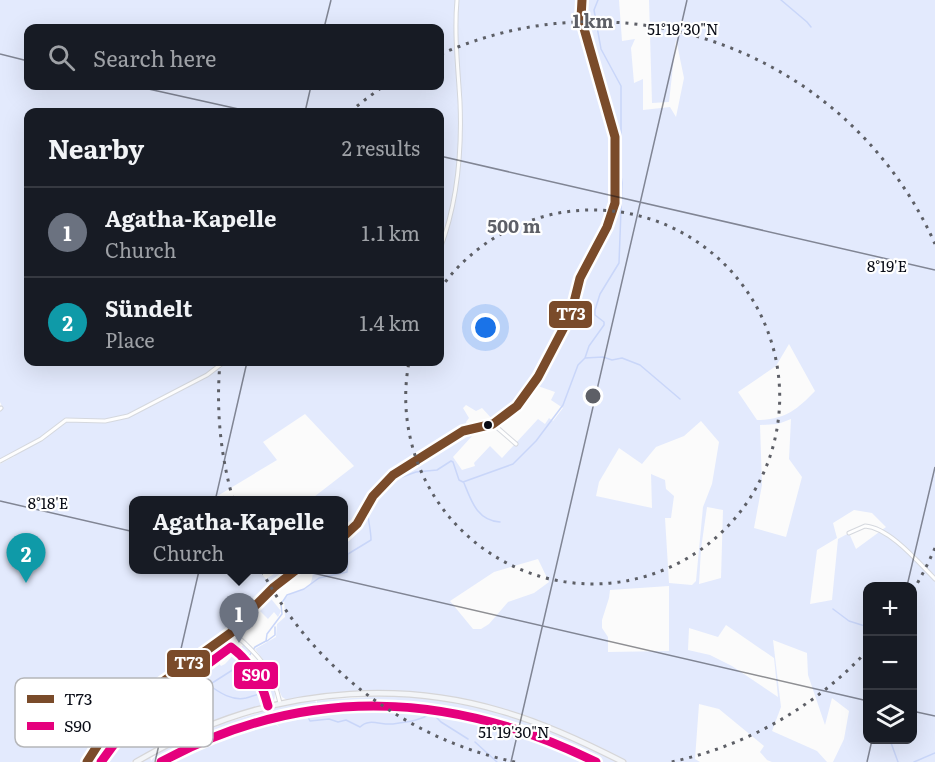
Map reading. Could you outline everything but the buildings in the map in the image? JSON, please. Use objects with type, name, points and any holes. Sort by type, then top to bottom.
[{"type":"main road","points":[[213,724],[279,703],[316,697],[361,693],[403,694],[447,699],[522,717],[558,731],[623,762]]},
{"type":"main road","points":[[136,762],[165,747]]},
{"type":"street","points":[[444,233],[455,190],[460,146],[460,103],[455,31],[457,0]]},
{"type":"street","points":[[348,533],[357,524],[373,496],[393,475],[463,431],[493,424],[520,403],[538,377],[571,314],[582,275],[603,236],[614,208],[615,141],[581,18],[582,0]]},
{"type":"street","points":[[0,461],[41,439],[64,421],[105,421],[124,418],[207,375],[219,366]]},
{"type":"street","points":[[493,424],[516,444]]},
{"type":"street","points":[[849,533],[865,526],[879,530],[905,550],[935,579]]},
{"type":"street","points":[[168,678],[232,632],[232,628],[249,610],[291,574]]},
{"type":"street","points":[[232,632],[246,643],[269,670],[275,683],[279,703]]},
{"type":"street","points":[[87,762],[96,747]]},
{"type":"street","points":[[93,752],[106,762]]},
{"type":"shaded area","points":[[0,0],[619,0],[622,41],[635,39],[631,48],[634,83],[643,79],[643,110],[670,107],[676,117],[684,78],[676,39],[669,102],[652,103],[649,0],[935,0],[935,762],[833,762],[844,739],[849,711],[832,698],[825,725],[808,675],[807,653],[773,640],[781,707],[772,731],[817,751],[827,762],[772,762],[767,760],[760,752],[764,746],[719,709],[699,704],[695,759],[700,762],[140,762],[150,756],[151,761],[158,753],[169,747],[213,747],[213,727],[268,710],[271,720],[280,728],[272,718],[269,709],[314,700],[317,703],[317,700],[425,694],[354,692],[287,700],[282,697],[270,669],[255,649],[276,637],[277,624],[285,617],[284,599],[307,587],[312,574],[348,574],[348,535],[358,526],[375,495],[392,474],[379,488],[348,531],[348,496],[315,496],[354,466],[305,414],[263,442],[277,460],[217,496],[129,496],[129,574],[262,574],[266,579],[274,574],[289,574],[267,592],[230,630],[167,678],[15,678],[15,747],[164,747],[131,762],[0,762],[0,464],[15,456],[12,453],[0,459],[0,410],[3,408],[0,402]],"holes":[[[789,344],[815,391],[789,413],[767,420],[757,420],[738,392],[776,366]],[[535,385],[555,392],[551,400],[563,408],[553,421],[549,418],[545,424],[538,419],[502,458],[490,446],[474,463],[475,466],[462,470],[453,457],[472,436],[466,422],[469,418],[463,408],[466,405],[476,411],[482,408],[494,421],[512,408]],[[791,419],[789,459],[802,477],[786,537],[754,528],[762,485],[760,425],[778,424]],[[701,421],[719,442],[712,484],[703,507],[696,581],[692,585],[669,583],[665,518],[671,518],[674,496],[666,489],[665,480],[651,474],[652,508],[596,496],[599,482],[619,448],[642,464],[656,447],[684,436]],[[707,507],[723,510],[721,578],[699,584]],[[854,510],[872,513],[886,527],[856,549],[849,533],[838,539],[832,600],[810,604],[817,550],[837,538],[833,523]],[[538,559],[549,582],[534,593],[508,602],[489,624],[481,629],[473,629],[450,601],[494,572]],[[669,586],[669,651],[608,652],[608,637],[602,628],[602,620],[610,590]],[[726,625],[774,658],[778,697],[732,666],[710,655],[688,650],[689,628],[718,637]]]},
{"type":"shaded area","points":[[268,595],[281,611],[278,617],[274,612],[268,619],[260,611],[253,618],[251,611]]},
{"type":"shaded area","points":[[244,644],[251,651],[247,656],[256,675],[267,671],[269,675],[275,691],[273,703],[236,714],[213,725],[213,678],[174,678],[173,676],[209,650],[221,666]]},
{"type":"waterway","points":[[348,554],[371,540],[368,511],[373,501],[391,481],[416,472],[437,470],[451,461],[459,480],[463,482],[513,464],[536,441],[563,405],[578,365],[585,358],[589,346],[604,325],[604,322],[595,315],[595,310],[600,294],[619,263],[622,183],[619,160],[621,86],[601,49],[594,10],[598,0]]},
{"type":"waterway","points":[[781,0],[811,27]]},
{"type":"waterway","points":[[585,358],[603,357],[612,360],[622,358],[640,365],[680,399]]},
{"type":"waterway","points":[[464,483],[472,503],[480,514],[492,521],[500,522]]},
{"type":"waterway","points":[[213,682],[245,662],[255,647],[266,641],[267,634],[282,614],[281,604],[287,595],[304,589],[319,578],[338,574]]},
{"type":"waterway","points":[[833,609],[849,621],[863,625]]},
{"type":"waterway","points":[[267,641],[275,635],[275,627]]},
{"type":"waterway","points":[[213,687],[236,698],[266,694]]},
{"type":"waterway","points":[[299,711],[306,713],[310,721],[346,720],[360,727],[371,722],[392,724],[408,722],[432,713],[441,722],[468,739]]},
{"type":"waterway","points":[[475,742],[497,762]]},
{"type":"waterway","points":[[891,744],[898,762]]},
{"type":"waterway","points":[[105,747],[103,751],[108,762]]},
{"type":"waterway","points":[[914,762],[935,753]]},
{"type":"transit line","name":"T73","points":[[348,532],[357,524],[373,496],[393,475],[463,431],[493,424],[517,406],[538,377],[571,314],[580,278],[607,227],[615,203],[615,137],[581,18],[582,0]]},
{"type":"transit line","name":"T73","points":[[232,632],[233,628],[274,587],[291,574]]},
{"type":"transit line","name":"T73","points":[[168,678],[232,632]]},
{"type":"transit line","name":"S90","points":[[189,678],[231,647],[255,673],[268,706]]},
{"type":"transit line","name":"S90","points":[[213,738],[269,719],[324,709],[378,706],[433,710],[488,721],[542,738],[596,762]]},
{"type":"transit line","name":"T73","points":[[87,762],[97,747]]},
{"type":"transit line","name":"S90","points":[[101,762],[112,747]]},
{"type":"transit line","name":"S90","points":[[161,762],[193,747]]},
{"type":"place","name":"Sündelt","points":[[26,583]]},
{"type":"place","name":"Agatha-Kapelle","points":[[239,643]]}]
